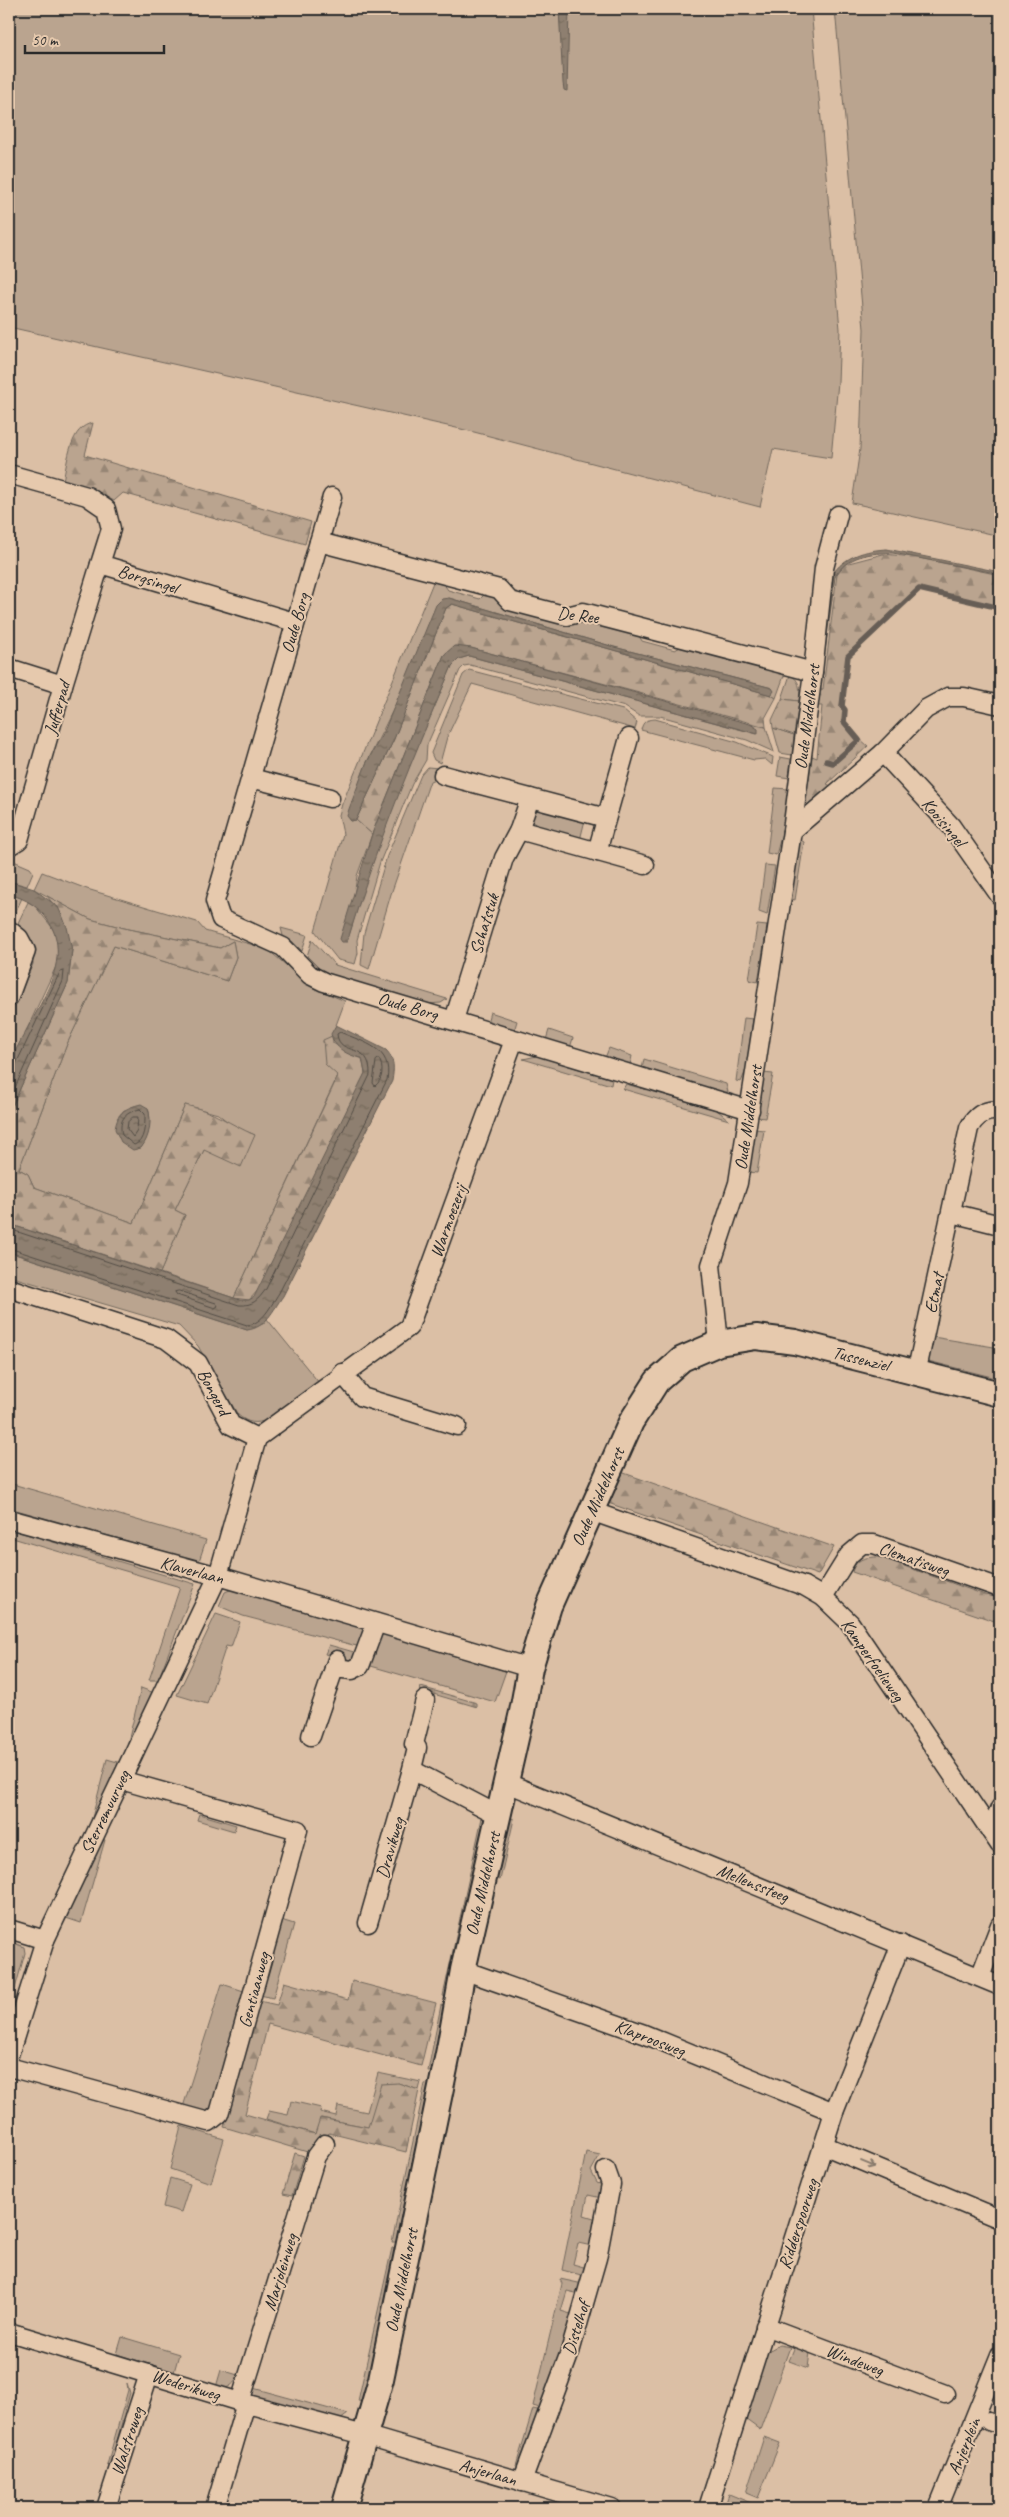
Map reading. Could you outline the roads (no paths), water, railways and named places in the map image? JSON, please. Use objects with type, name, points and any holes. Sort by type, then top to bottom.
[{"type":"street","name":"Borgsingel","points":[[9,474],[87,496],[106,509],[111,528],[100,564],[294,622]]},
{"type":"street","name":"Oude Borg","points":[[332,497],[294,622],[215,901],[222,919],[283,947],[310,975],[324,982],[750,1110]]},
{"type":"street","name":"Oude Middelhorst","points":[[344,2508],[380,2379],[449,2049],[463,1970],[522,1712],[530,1668],[549,1606],[631,1422],[657,1381],[682,1359],[719,1343],[711,1265],[738,1183],[792,831],[813,672],[824,568],[838,515]]},
{"type":"street","name":"De Ree","points":[[319,542],[499,589],[510,601],[567,616],[583,612],[813,672]]},
{"type":"street","name":"Jufferpad","points":[[9,846],[19,840],[63,684],[100,564]]},
{"type":"street","points":[[9,668],[63,684]]},
{"type":"street","points":[[792,831],[883,753],[926,709],[948,698],[964,697],[1000,705]]},
{"type":"street","points":[[597,852],[629,738]]},
{"type":"street","name":"Kooisingel","points":[[883,753],[951,826],[1000,896]]},
{"type":"street","points":[[443,775],[606,818]]},
{"type":"street","points":[[251,778],[330,798]]},
{"type":"street","name":"Schatstuk","points":[[454,1020],[504,858],[519,830],[530,798]]},
{"type":"street","points":[[519,830],[645,865]]},
{"type":"street","points":[[9,930],[24,944],[26,952],[9,997]]},
{"type":"street","name":"Warmoezerij","points":[[257,1438],[342,1373],[409,1327],[514,1040]]},
{"type":"street","name":"Etmat","points":[[916,1374],[969,1128],[974,1118],[990,1110],[1000,1111]]},
{"type":"street","points":[[952,1213],[1000,1225]]},
{"type":"street","name":"Bongerd","points":[[9,1288],[166,1339],[198,1363],[231,1425],[257,1438]]},
{"type":"street","name":"Tussenziel","points":[[719,1343],[756,1337],[795,1342],[1000,1394]]},
{"type":"street","points":[[342,1373],[362,1397],[457,1426]]},
{"type":"street","points":[[218,1576],[257,1438]]},
{"type":"street","name":"Kamperfoelieweg","points":[[591,1511],[804,1586],[823,1597],[850,1623],[996,1839]]},
{"type":"street","name":"Klaverlaan","points":[[9,1519],[218,1576],[530,1668]]},
{"type":"street","name":"Clematisweg","points":[[823,1597],[849,1555],[862,1544],[874,1544],[1000,1588]]},
{"type":"street","name":"Sterremuurweg","points":[[9,2055],[45,1940],[164,1694],[218,1576]]},
{"type":"street","points":[[311,1736],[336,1664],[352,1670],[360,1666],[376,1623]]},
{"type":"street","name":"Dravikweg","points":[[368,1923],[411,1773],[417,1748],[414,1744],[425,1700]]},
{"type":"street","points":[[411,1773],[418,1772],[498,1814]]},
{"type":"street","name":"Gentiaanweg","points":[[9,2067],[209,2122],[219,2114],[298,1830],[121,1780]]},
{"type":"street","name":"Mellenssteeg","points":[[505,1782],[1000,1986]]},
{"type":"street","name":"Kamperfoelieweg","points":[[996,1839],[1000,1808]]},
{"type":"street","points":[[980,1978],[1000,1925]]},
{"type":"street","points":[[9,1929],[45,1940]]},
{"type":"street","name":"Ridderspoorweg","points":[[708,2508],[834,2112],[901,1944]]},
{"type":"street","name":"Klaproosweg","points":[[463,1970],[644,2034],[834,2112]]},
{"type":"street","name":"Marjoleinweg","points":[[215,2508],[243,2402],[310,2174],[316,2156],[325,2144]]},
{"type":"street","points":[[823,2145],[1000,2219]]},
{"type":"street","name":"Distelhof","points":[[522,2482],[570,2352],[596,2258],[611,2184],[606,2170]]},
{"type":"street","name":"Windeweg","points":[[765,2326],[945,2394]]},
{"type":"street","name":"Wederikweg","points":[[9,2332],[243,2402],[364,2435]]},
{"type":"street","name":"Anjerplein","points":[[938,2508],[1000,2355]]},
{"type":"street","name":"Walstroweg","points":[[106,2508],[149,2374]]},
{"type":"street","name":"Anjerlaan","points":[[364,2435],[612,2508]]},
{"type":"water","points":[[559,9],[569,9],[567,91],[564,90],[563,83]]},
{"type":"water","points":[[887,549],[1000,572],[1000,574],[893,553],[876,553],[860,557],[845,564],[835,577],[820,688],[832,575],[843,563],[856,555]]},
{"type":"water","points":[[449,598],[614,647],[772,688],[774,691],[771,695],[452,604],[446,608],[394,739],[356,820],[351,821],[347,816],[366,764],[385,729],[436,605],[442,599]]},
{"type":"water","points":[[454,646],[471,648],[750,724],[758,729],[758,734],[469,656],[459,659],[452,666],[397,800],[347,942],[342,942],[340,939],[372,834],[444,655]]},
{"type":"water","points":[[9,881],[34,889],[58,907],[67,927],[72,950],[68,983],[9,1113],[7,1084],[9,1067],[45,995],[53,976],[57,958],[56,940],[49,922],[32,904],[9,894]]},
{"type":"water","points":[[336,1025],[386,1050],[393,1064],[392,1081],[283,1296],[268,1318],[259,1326],[247,1330],[9,1252],[9,1224],[240,1300],[249,1300],[254,1297],[365,1073],[362,1058],[347,1053],[335,1043],[331,1034]]},
{"type":"water","points":[[141,1104],[148,1108],[150,1118],[149,1129],[141,1148],[133,1150],[121,1142],[115,1129],[118,1118],[123,1112]]},
{"type":"waterway","points":[[826,761],[833,763],[859,740],[844,722],[845,710],[842,706],[848,656],[919,589],[1000,608]]}]
